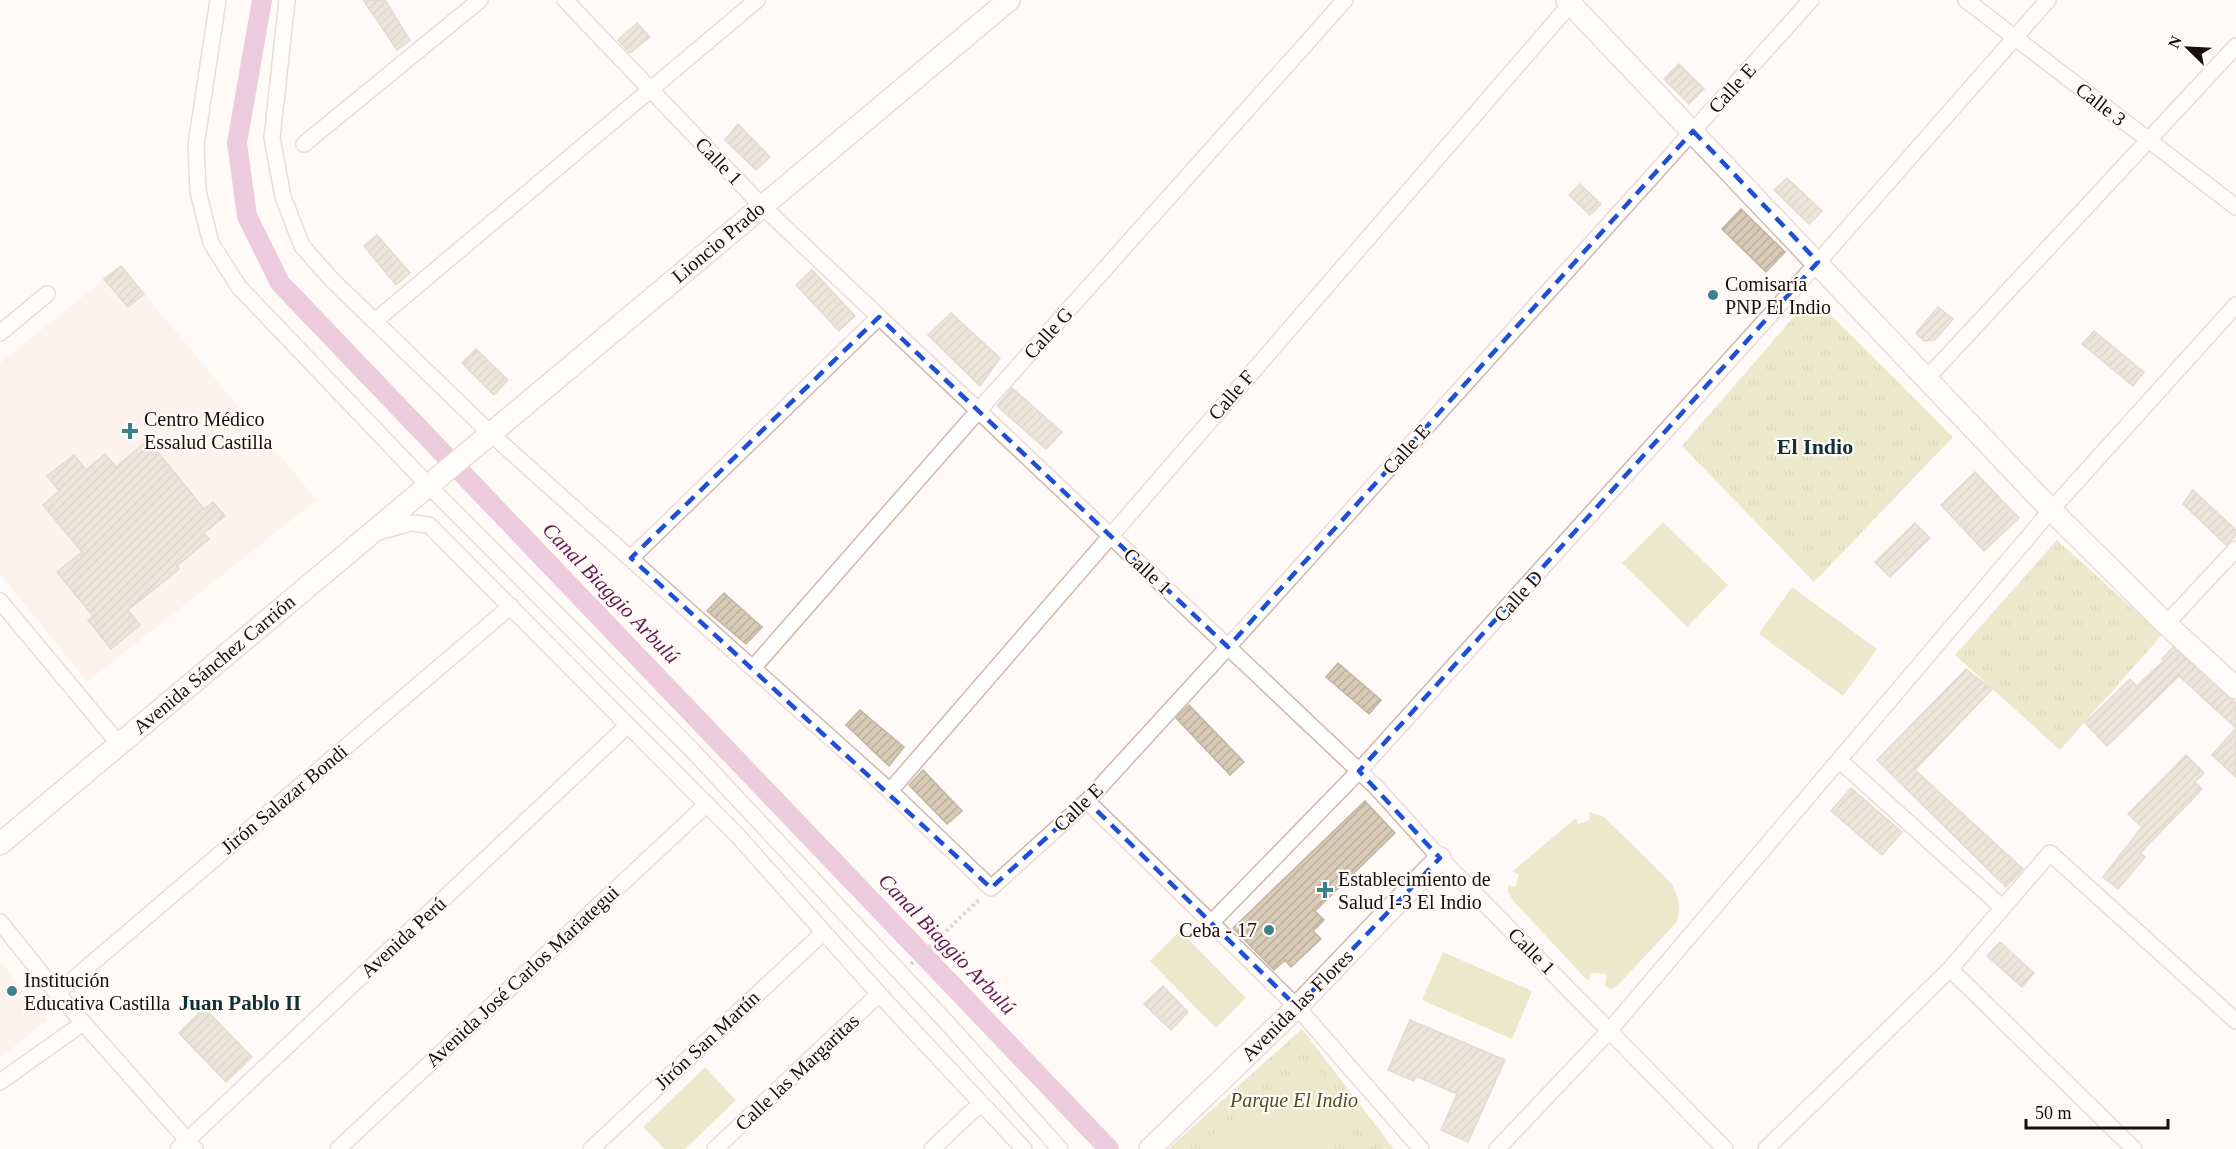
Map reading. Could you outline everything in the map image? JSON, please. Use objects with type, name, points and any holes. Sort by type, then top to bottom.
[{"type":"street","points":[[218,0],[196,145],[198,191],[211,243],[239,287],[428,485],[691,749],[950,1026],[1060,1149]]},
{"type":"street","points":[[286,0],[272,138],[283,196],[302,246],[332,280],[375,321],[485,437],[631,558],[890,791],[991,888]]},
{"type":"street","points":[[304,144],[480,0]]},
{"type":"street","name":"Calle 1","points":[[565,0],[762,206],[1359,771],[1440,858],[1725,1149]]},
{"type":"street","points":[[375,321],[758,0]]},
{"type":"street","name":"Lioncio Prado","points":[[428,485],[1009,0]]},
{"type":"street","name":"Calle G","points":[[753,668],[978,411],[1345,0]]},
{"type":"street","name":"Calle E","points":[[991,888],[1087,801],[1811,0]]},
{"type":"street","name":"Calle 3","points":[[1966,0],[2236,207]]},
{"type":"street","name":"Calle D","points":[[1211,923],[1359,771],[1818,262],[2048,0]]},
{"type":"street","points":[[1571,1],[2051,510],[2166,624],[2236,688]]},
{"type":"street","name":"Calle F","points":[[890,791],[1571,1]]},
{"type":"street","points":[[1927,378],[2236,46]]},
{"type":"street","points":[[0,333],[47,294]]},
{"type":"street","points":[[1497,1149],[1610,1030],[2051,510],[2236,305]]},
{"type":"street","points":[[631,558],[879,317]]},
{"type":"street","name":"Avenida Sánchez Carrión","points":[[0,844],[428,485]]},
{"type":"street","points":[[370,533],[411,523],[429,525],[738,836],[879,994],[1024,1149]]},
{"type":"street","points":[[2166,624],[2236,549]]},
{"type":"street","points":[[0,601],[119,744]]},
{"type":"street","name":"Jirón Salazar Bondi","points":[[57,993],[511,606]]},
{"type":"street","name":"Avenida Perú","points":[[187,1146],[628,725]]},
{"type":"street","points":[[1839,760],[2003,908]]},
{"type":"street","points":[[1087,801],[1297,1007],[1421,1149]]},
{"type":"street","name":"Avenida José Carlos Mariategui","points":[[338,1149],[707,804]]},
{"type":"street","points":[[1766,1149],[1950,969],[2050,854],[2236,1021]]},
{"type":"street","name":"Avenida las Flores","points":[[1150,1149],[1297,1007],[1440,858]]},
{"type":"street","points":[[0,922],[187,1146]]},
{"type":"street","name":"Jirón San Martín","points":[[591,1149],[824,932]]},
{"type":"street","points":[[1950,969],[2134,1149]]},
{"type":"street","name":"Calle las Margaritas","points":[[715,1149],[879,994]]},
{"type":"street","points":[[0,1082],[84,1023]]},
{"type":"street","points":[[932,1149],[980,1104]]},
{"type":"path","points":[[907,968],[991,888]]},
{"type":"highlighted area","points":[[1693,131],[1818,262],[1359,771],[1440,858],[1297,1007],[1087,801],[991,888],[631,558],[879,317],[1228,647]]},
{"type":"shaded area","name":"Centro Médico Essalud Castilla","points":[[121,266],[317,500],[87,682],[0,574],[0,363]]},
{"type":"shaded area","name":"Institución Educativa Castilla","points":[[0,961],[47,1020],[0,1058]]},
{"type":"green space","points":[[1812,296],[1953,437],[1814,582],[1682,446]]},
{"type":"green space","points":[[1663,522],[1728,585],[1687,627],[1622,563]]},
{"type":"green space","points":[[2057,540],[2162,635],[2060,750],[1955,655]]},
{"type":"green space","points":[[1792,587],[1877,649],[1843,696],[1759,634]]},
{"type":"green space","points":[[1589,812],[1604,817],[1672,884],[1678,898],[1677,922],[1616,987],[1610,989],[1605,986],[1607,974],[1592,973],[1588,981],[1515,903],[1508,892],[1508,885],[1515,887],[1519,875],[1513,871],[1576,818],[1578,824],[1590,820]]},
{"type":"green space","points":[[1180,931],[1246,998],[1216,1028],[1150,961]]},
{"type":"green space","points":[[1443,952],[1532,991],[1512,1039],[1422,1000]]},
{"type":"green space","name":"Parque El Indio","points":[[1302,1029],[1394,1149],[1168,1149]]},
{"type":"green space","points":[[1311,1060],[1359,1123],[1325,1149],[1205,1149],[1201,1144]]},
{"type":"green space","points":[[705,1067],[736,1100],[685,1149],[664,1149],[643,1127]]},
{"type":"building","points":[[363,0],[385,0],[410,40],[397,50]]},
{"type":"building","points":[[637,23],[650,37],[630,53],[618,40]]},
{"type":"building","points":[[1679,64],[1704,89],[1689,104],[1664,79]]},
{"type":"building","points":[[738,124],[770,157],[756,170],[725,140]]},
{"type":"building","points":[[1787,178],[1822,211],[1809,224],[1774,190]]},
{"type":"building","points":[[1580,184],[1601,204],[1590,215],[1569,195]]},
{"type":"building","points":[[1741,209],[1785,252],[1766,272],[1722,229]]},
{"type":"building","points":[[377,235],[410,273],[396,285],[364,246]]},
{"type":"building","points":[[121,266],[144,294],[128,307],[104,279]]},
{"type":"building","points":[[812,270],[855,316],[839,331],[796,285]]},
{"type":"building","points":[[1938,307],[1953,319],[1935,340],[1924,341],[1916,333]]},
{"type":"building","points":[[951,313],[1000,358],[980,386],[928,335]]},
{"type":"building","points":[[2094,331],[2144,372],[2133,386],[2082,344]]},
{"type":"building","points":[[476,349],[508,380],[494,395],[462,363]]},
{"type":"building","points":[[1012,388],[1062,432],[1046,449],[997,406]]},
{"type":"building","points":[[148,440],[204,509],[213,502],[225,516],[204,533],[209,539],[177,566],[179,569],[128,610],[140,625],[111,649],[88,620],[93,616],[57,572],[82,552],[43,505],[59,491],[47,476],[74,455],[86,470],[105,454],[116,467]]},
{"type":"building","points":[[1975,472],[2019,518],[1984,551],[1941,505]]},
{"type":"building","points":[[2193,490],[2236,530],[2236,535],[2226,545],[2183,504]]},
{"type":"building","points":[[1915,523],[1930,538],[1890,577],[1875,562]]},
{"type":"building","points":[[724,593],[762,627],[746,644],[707,611]]},
{"type":"building","points":[[2173,647],[2236,703],[2236,728],[2179,676],[2107,746],[2085,723],[2130,679],[2137,686],[2163,661],[2162,659]]},
{"type":"building","points":[[1338,663],[1381,700],[1369,714],[1326,677]]},
{"type":"building","points":[[1966,669],[1992,689],[1915,770],[2023,869],[2006,887],[1877,760]]},
{"type":"building","points":[[1189,705],[1244,762],[1230,775],[1176,718]]},
{"type":"building","points":[[860,710],[904,747],[889,766],[846,725]]},
{"type":"building","points":[[2236,728],[2236,777],[2212,755]]},
{"type":"building","points":[[2186,755],[2204,773],[2195,782],[2202,789],[2140,853],[2145,857],[2118,889],[2103,877],[2142,827],[2128,814]]},
{"type":"building","points":[[923,770],[962,811],[947,824],[909,785]]},
{"type":"building","points":[[1851,788],[1902,832],[1882,855],[1831,811]]},
{"type":"building","points":[[1365,801],[1395,833],[1315,911],[1324,920],[1313,931],[1321,939],[1291,967],[1285,960],[1274,970],[1233,928]]},
{"type":"building","points":[[2000,942],[2034,973],[2022,987],[1987,956]]},
{"type":"building","points":[[1163,986],[1188,1012],[1171,1030],[1144,1004]]},
{"type":"building","points":[[204,1008],[252,1057],[226,1082],[179,1033]]},
{"type":"building","points":[[1410,1020],[1505,1060],[1468,1142],[1441,1130],[1457,1094],[1416,1076],[1414,1081],[1388,1070]]},
{"type":"waterway","name":"Canal Biaggio Arbulú","points":[[262,0],[237,143],[247,216],[280,283],[1109,1149]]},
{"type":"place","name":"Comisaría PNP El Indio","points":[[1713,295]]},
{"type":"place","name":"Centro Médico Essalud Castilla","points":[[130,431]]},
{"type":"place","name":"Establecimiento de Salud I-3 El Indio","points":[[1325,890]]},
{"type":"place","name":"Ceba - 17","points":[[1269,930]]},
{"type":"place","name":"Institución Educativa Castilla","points":[[12,991]]},
{"type":"district","name":"El Indio","points":[[1815,446]]},
{"type":"district","name":"Juan Pablo II","points":[[240,1003]]}]
